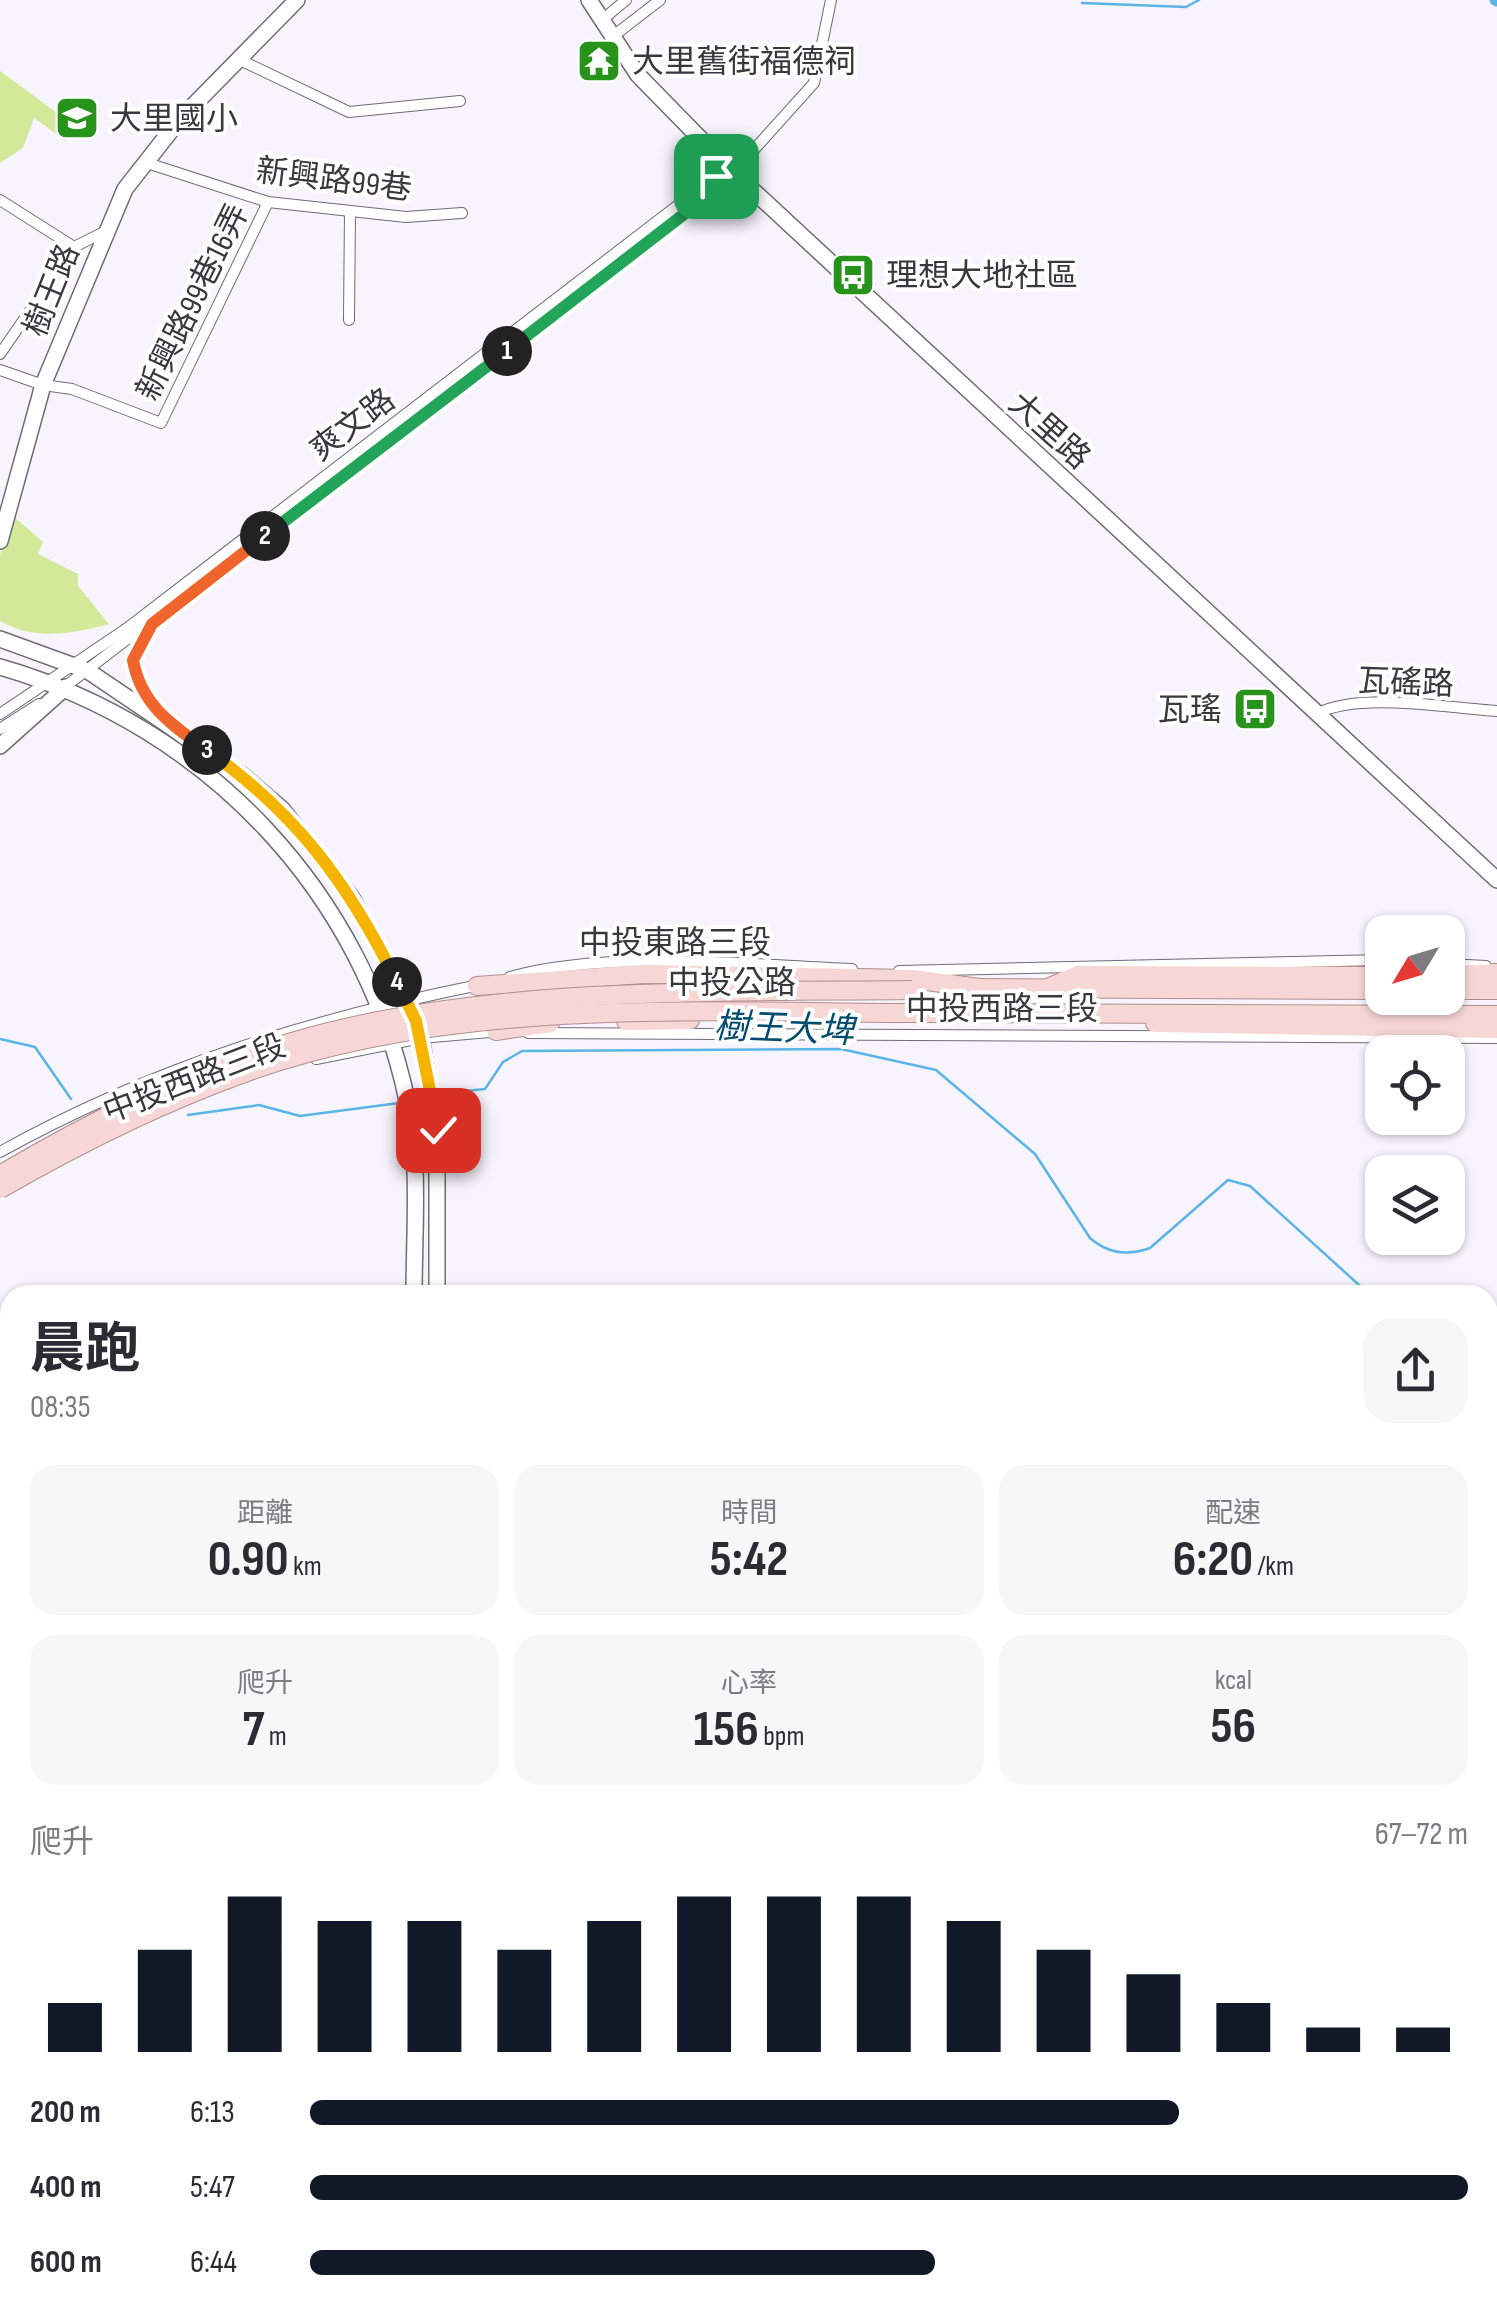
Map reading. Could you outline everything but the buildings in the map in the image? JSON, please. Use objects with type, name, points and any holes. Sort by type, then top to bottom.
[{"type":"main road","points":[[1465,972],[1494,968]]},
{"type":"main road","points":[[477,986],[642,974],[912,979],[980,988]]},
{"type":"main road","points":[[1040,990],[1078,976],[1365,976]]},
{"type":"main road","name":"中投公路","points":[[0,1174],[93,1120],[251,1056],[354,1026],[464,1010],[672,992],[980,988],[1365,990]]},
{"type":"main road","points":[[1465,990],[1497,990]]},
{"type":"main road","name":"中投公路","points":[[0,1193],[104,1129],[250,1071],[326,1050],[456,1024],[661,1012],[1075,1017],[1189,1011],[1497,1015]]},
{"type":"main road","points":[[496,1031],[556,1022],[919,1021],[977,1016]]},
{"type":"main road","points":[[1075,1017],[1161,1024],[1497,1029]]},
{"type":"street","name":"大里路","points":[[589,0],[638,75],[732,171],[1497,880]]},
{"type":"street","points":[[602,20],[626,0]]},
{"type":"street","points":[[612,37],[660,0]]},
{"type":"street","name":"爽文路","points":[[0,714],[57,685],[152,624],[709,196],[786,119],[814,83],[832,0]]},
{"type":"street","name":"樹王路","points":[[0,541],[7,491],[42,386],[104,232],[144,162],[286,4]]},
{"type":"street","points":[[238,59],[349,112],[460,101]]},
{"type":"street","name":"新興路99巷","points":[[144,162],[268,202],[406,218],[462,213]]},
{"type":"street","name":"爽文路","points":[[0,729],[716,176],[732,171]]},
{"type":"street","points":[[0,200],[74,247]]},
{"type":"street","name":"新興路99巷16弄","points":[[42,386],[72,389],[161,423],[268,202]]},
{"type":"street","points":[[348,320],[350,211]]},
{"type":"street","points":[[0,354],[74,247],[104,232]]},
{"type":"street","points":[[0,370],[42,386]]},
{"type":"street","points":[[152,624],[133,660],[143,694],[164,719]]},
{"type":"street","points":[[0,639],[81,669],[164,719],[242,775],[306,836],[352,898],[405,998],[421,1038],[438,1130],[436,1285]]},
{"type":"street","points":[[0,667],[57,685],[138,729],[262,822],[318,890],[380,1004],[394,1044],[412,1134],[414,1285]]},
{"type":"street","points":[[0,746],[57,685]]},
{"type":"street","name":"瓦磘路","points":[[1316,714],[1334,704],[1364,703],[1497,711]]},
{"type":"street","name":"中投東路三段","points":[[0,1152],[84,1108],[260,1038],[380,1004],[477,986],[530,971],[577,965],[706,964],[887,971],[1365,960]]},
{"type":"street","points":[[1465,965],[1494,968]]},
{"type":"street","name":"中投西路三段","points":[[0,1193],[98,1140],[237,1083],[309,1061],[421,1038],[496,1031],[584,1036],[978,1032],[1497,1038]]},
{"type":"street","points":[[84,1108],[99,1109],[109,1121],[107,1132],[98,1140]]},
{"type":"green space","points":[[0,71],[76,127],[66,141],[34,118],[23,148],[0,163]]},
{"type":"green space","points":[[12,515],[43,542],[38,554],[78,574],[78,586],[109,624],[67,633],[40,633],[0,621],[0,555]]},
{"type":"waterway","points":[[1082,3],[1186,7],[1199,0]]},
{"type":"waterway","name":"樹王大埤","points":[[0,1039],[35,1047],[71,1099]]},
{"type":"waterway","name":"樹王大埤","points":[[436,1094],[485,1089],[503,1062],[522,1051],[841,1049],[936,1070],[1035,1154],[1090,1238],[1103,1247],[1126,1252],[1150,1248],[1228,1180],[1250,1186],[1359,1285]]},
{"type":"waterway","name":"樹王大埤","points":[[188,1115],[259,1105],[300,1116],[399,1103]]},
{"type":"place","name":"大里舊街福德祠","points":[[599,61]]},
{"type":"place","name":"大里國小","points":[[77,118]]},
{"type":"place","name":"理想大地社區","points":[[853,275]]},
{"type":"place","name":"瓦瑤","points":[[1255,709]]},
{"type":"route","points":[[438,1130],[416,1021],[352,898],[328,863],[282,810],[242,775],[164,719],[143,694],[133,660],[152,624],[723,184],[732,171],[716,176]]}]
